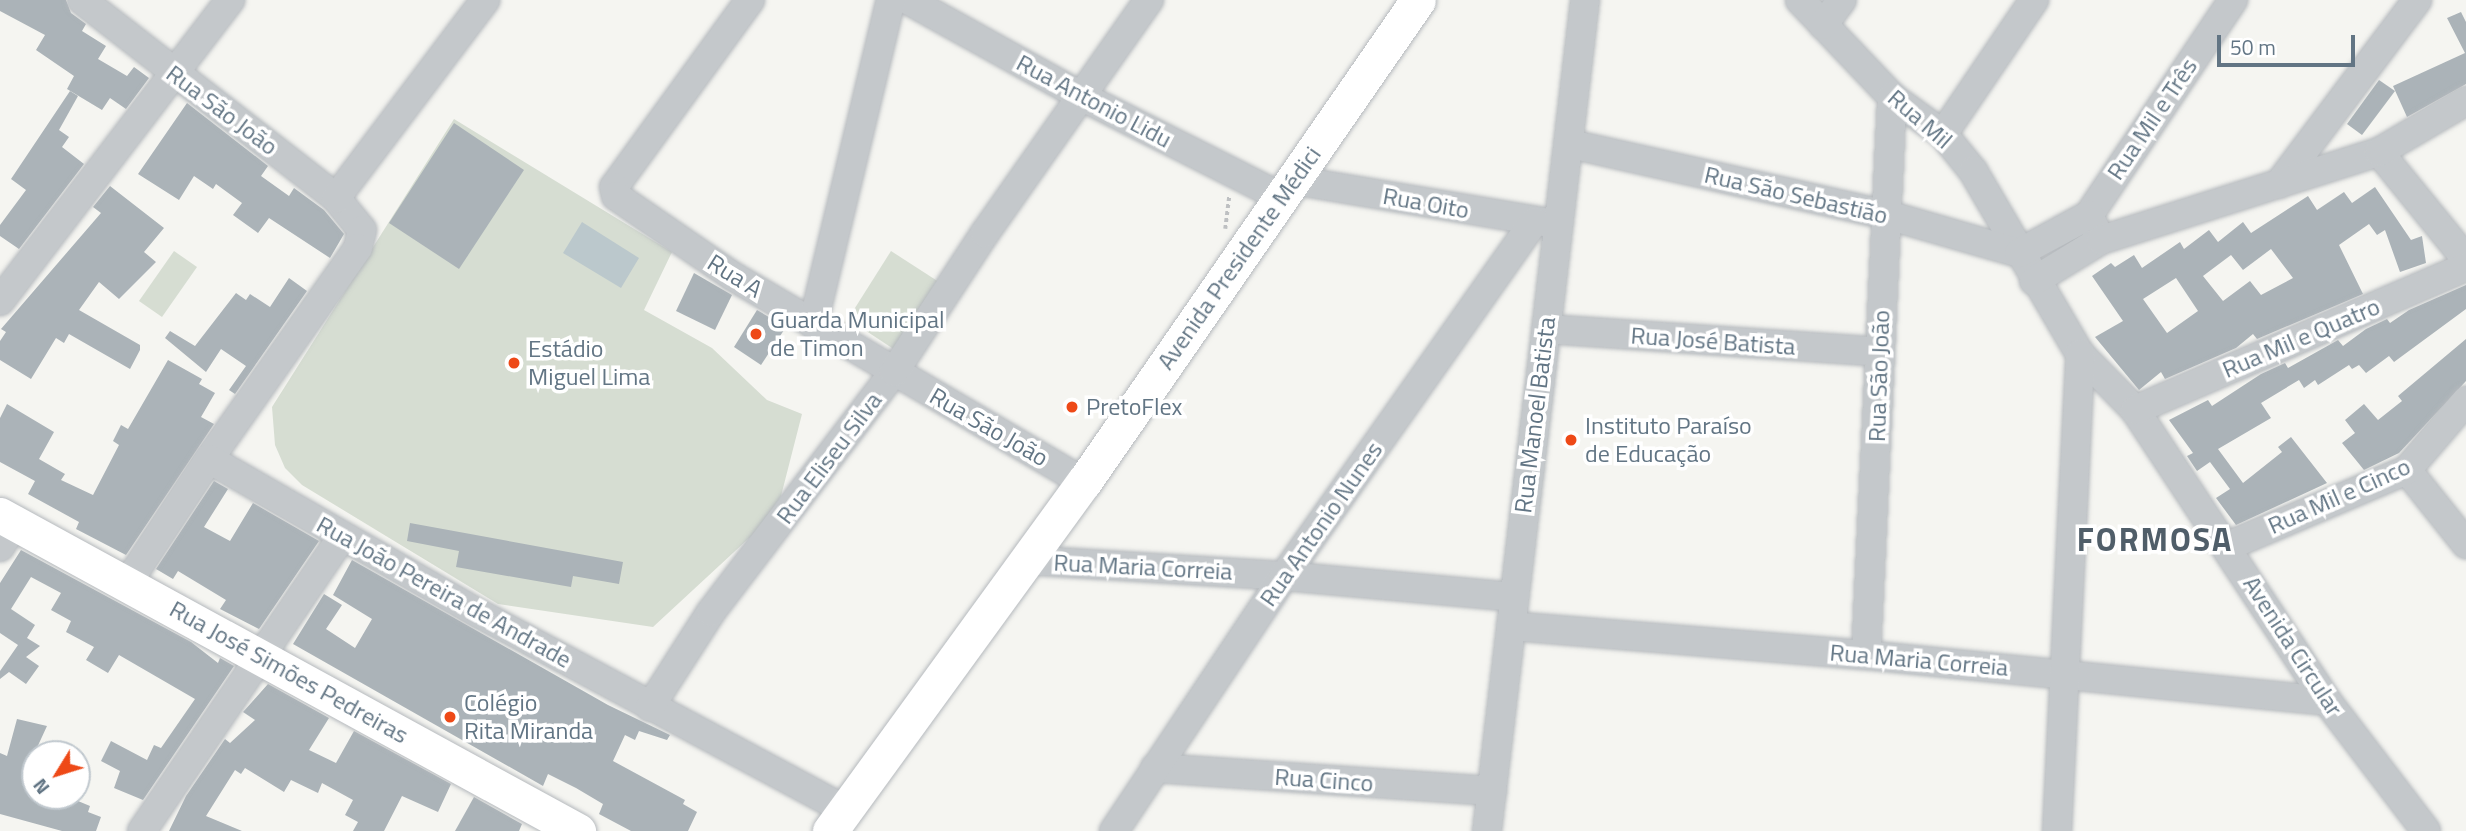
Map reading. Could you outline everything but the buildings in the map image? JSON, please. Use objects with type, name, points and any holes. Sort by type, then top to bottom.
[{"type":"main road","name":"Avenida Presidente Médici","points":[[805,831],[830,816],[959,651],[1084,482],[1418,0]]},
{"type":"main road","name":"Rua José Simões Pedreiras","points":[[5,528],[127,584],[578,831]]},
{"type":"street","name":"Rua São João","points":[[82,0],[174,75],[336,198],[359,223],[358,248],[209,458]]},
{"type":"street","points":[[0,301],[230,0]]},
{"type":"street","points":[[336,198],[485,0]]},
{"type":"street","name":"Rua A","points":[[750,0],[614,187],[616,196],[734,277],[894,372]]},
{"type":"street","points":[[813,324],[905,0]]},
{"type":"street","name":"Rua Antonio Lidu","points":[[905,0],[1081,96],[1222,167],[1287,189]]},
{"type":"street","name":"Rua Eliseu Silva","points":[[650,707],[711,612],[894,372],[1149,0]]},
{"type":"street","name":"Rua Manoel Batista","points":[[1487,831],[1546,329],[1546,222],[1570,144],[1585,0]]},
{"type":"street","name":"Rua Mil","points":[[1800,0],[1892,97],[1943,134],[1996,204],[2019,253]]},
{"type":"street","points":[[1823,25],[1842,0]]},
{"type":"street","points":[[1943,134],[2034,0]]},
{"type":"street","name":"Rua Mil e Três","points":[[2034,281],[2095,228],[2233,0]]},
{"type":"street","points":[[2279,184],[2417,0]]},
{"type":"street","name":"Rua São João","points":[[1866,655],[1881,352],[1884,214],[1892,97]]},
{"type":"street","name":"Rua Mil e Três","points":[[2095,228],[2279,184],[2379,152],[2466,101]]},
{"type":"street","name":"Rua São Sebastião","points":[[1570,144],[1884,214],[2019,253]]},
{"type":"street","points":[[2379,152],[2466,259]]},
{"type":"street","name":"Rua Oito","points":[[1287,189],[1546,222]]},
{"type":"street","name":"Rua Antonio Nunes","points":[[1114,831],[1284,576],[1546,222]]},
{"type":"street","points":[[2019,253],[2095,228]]},
{"type":"street","name":"Avenida Circular","points":[[2019,253],[2080,354],[2135,410],[2228,546],[2327,701],[2426,831]]},
{"type":"street","name":"Rua Mil e Quatro","points":[[2135,410],[2466,267]]},
{"type":"street","name":"Rua José Batista","points":[[1546,329],[1881,352]]},
{"type":"street","points":[[2057,831],[2080,354]]},
{"type":"street","name":"Rua São João","points":[[894,372],[1084,482]]},
{"type":"street","name":"Rua Mil e Cinco","points":[[2228,546],[2407,470],[2466,401]]},
{"type":"street","points":[[127,584],[209,458]]},
{"type":"street","name":"Rua João Pereira de Andrade","points":[[209,458],[342,537],[650,707],[830,816]]},
{"type":"street","points":[[2407,470],[2466,544]]},
{"type":"street","points":[[142,831],[342,537]]},
{"type":"street","name":"Rua Maria Correia","points":[[1024,560],[1284,576],[1513,597]]},
{"type":"street","name":"Rua Maria Correia","points":[[1511,626],[2066,673],[2327,701]]},
{"type":"street","name":"Rua Cinco","points":[[1155,768],[1492,791]]},
{"type":"path","points":[[1222,167],[1231,207],[1222,236]]},
{"type":"shaded area","name":"Estádio Miguel Lima","points":[[454,119],[672,252],[644,310],[712,348],[767,400],[802,414],[781,496],[760,528],[653,627],[498,604],[302,485],[285,468],[275,445],[272,407]]},
{"type":"shaded area","points":[[582,222],[639,258],[621,288],[563,253]]},
{"type":"shaded area","points":[[174,251],[197,267],[162,317],[139,301]]},
{"type":"shaded area","points":[[891,251],[939,282],[895,350],[848,319]]},
{"type":"place","name":"Guarda Municipal de Timon","points":[[756,334]]},
{"type":"place","name":"Estádio Miguel Lima","points":[[514,363]]},
{"type":"place","name":"PretoFlex","points":[[1072,407]]},
{"type":"place","name":"Instituto Paraíso de Educação","points":[[1571,440]]},
{"type":"place","name":"Colégio Rita Miranda","points":[[450,717]]},
{"type":"district","name":"FORMOSA","points":[[2155,539]]}]
